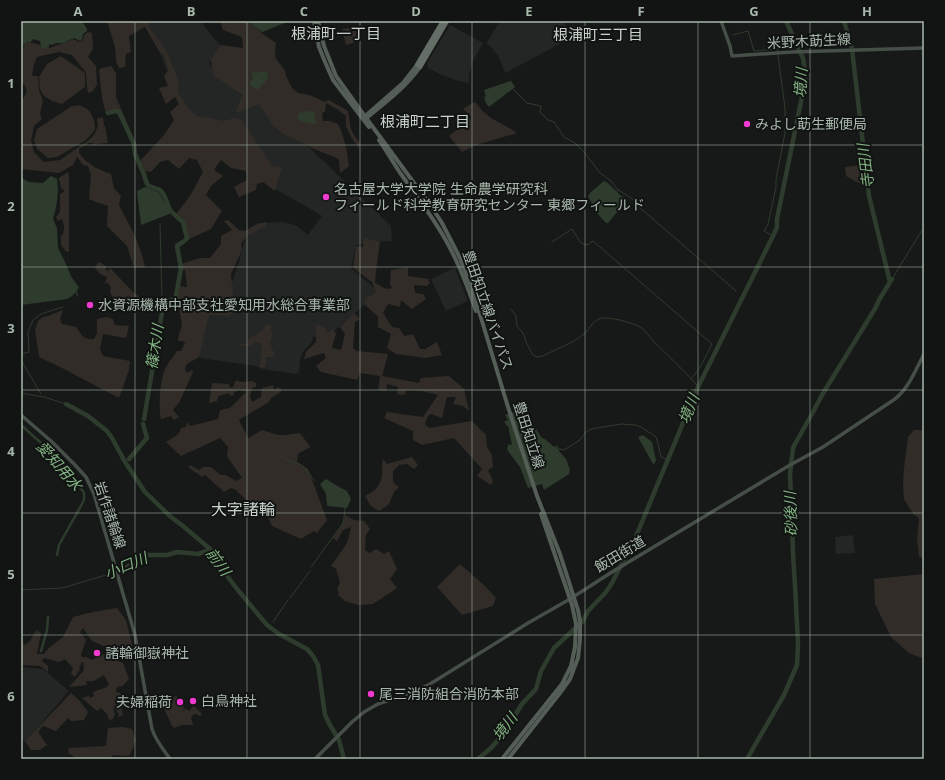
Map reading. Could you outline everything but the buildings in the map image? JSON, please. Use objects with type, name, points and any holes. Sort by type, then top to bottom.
[{"type":"highway","points":[[419,66],[443,21]]},
{"type":"highway","points":[[419,66],[448,21]]},
{"type":"main road","name":"豊田知立線バイパス","points":[[314,21],[319,47],[333,80],[431,206],[452,240],[472,288],[500,381]]},
{"type":"main road","name":"豊田知立線バイパス","points":[[318,21],[324,46],[336,76],[364,118]]},
{"type":"main road","name":"米野木莇生線","points":[[721,21],[732,56],[806,51],[924,48]]},
{"type":"main road","points":[[364,118],[396,94],[410,81],[419,66]]},
{"type":"main road","name":"飯田街道","points":[[315,759],[364,712],[378,704],[430,684],[612,572],[822,447],[898,397],[906,387],[924,354]]},
{"type":"main road","name":"豊田知立線","points":[[500,381],[537,496]]},
{"type":"main road","name":"岩作諸輪線","points":[[21,415],[51,441],[75,465],[86,477],[94,494],[135,635],[152,729],[155,737],[170,759]]},
{"type":"main road","points":[[502,759],[562,684],[573,659],[575,647],[576,624],[574,596],[560,554],[537,496]]},
{"type":"main road","points":[[508,759],[567,683],[578,658],[580,640],[580,621],[570,599],[547,533],[537,496]]},
{"type":"shaded area","points":[[21,21],[82,21],[87,31],[83,34],[80,41],[74,38],[63,43],[56,43],[52,45],[49,44],[49,47],[43,49],[40,41],[33,39],[30,43],[28,42],[21,47]]},
{"type":"shaded area","points":[[107,21],[149,21],[149,27],[167,52],[179,82],[178,92],[189,109],[197,116],[224,121],[234,118],[242,120],[272,166],[282,167],[275,191],[263,182],[257,184],[256,190],[239,197],[234,187],[247,180],[246,171],[231,168],[221,160],[214,170],[223,176],[211,186],[206,195],[222,211],[211,229],[189,239],[184,221],[176,214],[190,196],[203,172],[197,160],[189,158],[179,169],[168,160],[160,162],[151,172],[145,171],[140,161],[164,135],[174,120],[170,112],[179,104],[175,97],[166,104],[159,88],[168,86],[164,76],[168,70],[164,55],[159,51],[145,27],[129,36],[131,52],[126,54],[125,67],[119,68],[116,61],[115,47]]},
{"type":"shaded area","name":"名古屋大学大学院 生命農学研究科 フィールド科学教育研究センター 東郷フィールド","points":[[146,21],[201,21],[210,34],[223,48],[209,63],[217,75],[252,104],[262,102],[391,226],[392,241],[372,242],[356,245],[351,268],[379,292],[330,335],[313,337],[312,342],[302,353],[299,372],[295,374],[201,358],[196,354],[196,329],[231,287],[243,245],[258,223],[284,222],[297,226],[308,235],[322,216],[277,190],[183,107]]},
{"type":"shaded area","points":[[220,21],[249,21],[264,35],[276,43],[276,59],[285,70],[286,76],[292,88],[298,93],[309,95],[324,102],[329,100],[348,111],[351,130],[360,143],[359,148],[351,137],[346,126],[346,116],[326,103],[325,112],[322,113],[323,121],[330,121],[338,124],[344,139],[349,166],[340,173],[339,160],[337,158],[283,134],[273,125],[259,104],[236,112],[242,95],[213,75],[211,60],[221,45],[243,48],[242,37],[223,30]]},
{"type":"shaded area","points":[[250,21],[289,21],[262,32]]},
{"type":"shaded area","points":[[500,21],[564,21],[569,33],[567,40],[505,73],[499,57],[491,47],[486,44]]},
{"type":"shaded area","points":[[450,25],[483,43],[473,61],[468,83],[442,75],[428,68],[427,63]]},
{"type":"shaded area","points":[[359,28],[361,40],[346,45],[342,29]]},
{"type":"shaded area","points":[[88,32],[92,33],[93,49],[88,57],[96,66],[97,85],[92,92],[88,93],[86,73],[72,55],[59,52],[37,57],[32,76],[38,76],[39,90],[43,101],[40,114],[42,119],[34,126],[31,141],[34,152],[44,162],[60,160],[94,135],[98,126],[97,119],[103,117],[108,143],[97,144],[94,146],[93,143],[89,143],[79,149],[79,153],[85,160],[96,168],[111,174],[114,188],[121,196],[119,205],[137,242],[145,267],[134,268],[127,246],[107,226],[108,206],[89,199],[91,175],[88,166],[83,165],[77,157],[73,165],[59,173],[21,169],[21,103],[27,91],[24,84],[21,83],[21,50],[26,43],[33,43],[50,48],[73,39],[79,42],[83,40],[84,35]]},
{"type":"shaded area","points":[[61,56],[85,73],[85,87],[62,104],[52,101],[44,96],[40,89],[39,77],[47,64]]},
{"type":"shaded area","points":[[111,66],[116,73],[116,97],[131,132],[130,133],[119,111],[106,114],[102,98],[99,70]]},
{"type":"shaded area","points":[[269,71],[267,73],[268,78],[261,87],[256,90],[249,84],[253,79],[251,73]]},
{"type":"shaded area","points":[[511,81],[515,87],[489,107],[484,97],[486,96],[484,90]]},
{"type":"shaded area","points":[[475,102],[490,117],[517,133],[476,145],[462,152],[449,136],[470,120],[471,116],[463,109]]},
{"type":"shaded area","points":[[72,106],[85,107],[90,112],[95,130],[86,140],[57,157],[48,158],[37,149],[34,140],[37,129]]},
{"type":"shaded area","points":[[307,111],[314,112],[315,124],[297,119],[299,113]]},
{"type":"shaded area","points":[[863,165],[866,187],[846,176],[845,167]]},
{"type":"shaded area","points":[[68,172],[69,252],[65,251],[61,245],[61,236],[64,232],[64,226],[62,219],[58,221],[56,217],[60,212],[60,194],[65,191],[61,188],[59,178]]},
{"type":"shaded area","points":[[51,176],[57,179],[58,184],[56,209],[53,219],[57,228],[58,248],[72,278],[79,288],[77,290],[78,296],[77,297],[76,292],[67,299],[21,305],[21,178],[29,182],[43,183]]},
{"type":"shaded area","points":[[604,181],[627,200],[608,223],[606,223],[597,213],[588,196]]},
{"type":"shaded area","points":[[145,187],[158,192],[170,213],[172,213],[141,225],[137,191]]},
{"type":"shaded area","points":[[228,220],[239,230],[245,231],[255,225],[266,222],[266,226],[249,235],[241,243],[242,250],[231,274],[233,294],[236,301],[230,316],[209,315],[199,357],[187,364],[185,369],[187,373],[192,370],[193,372],[180,401],[173,410],[179,417],[174,420],[171,416],[161,419],[160,393],[162,378],[166,367],[177,351],[181,351],[185,343],[183,341],[178,341],[182,326],[177,295],[179,286],[187,287],[185,270],[182,270],[181,264],[200,258],[210,258],[221,244],[221,236],[232,230],[224,221]]},
{"type":"shaded area","points":[[364,238],[380,242],[375,283],[386,289],[392,288],[390,284],[391,270],[408,267],[408,276],[428,279],[430,283],[427,286],[414,285],[415,293],[423,294],[426,299],[412,309],[401,300],[400,307],[388,304],[383,313],[392,327],[399,328],[404,336],[413,334],[420,349],[425,349],[437,342],[442,355],[425,358],[396,354],[387,348],[391,334],[378,327],[378,317],[364,304],[366,298],[376,292],[372,282],[353,268],[356,246],[363,247]]},
{"type":"shaded area","points":[[99,262],[106,266],[106,270],[108,271],[110,268],[135,294],[140,297],[140,299],[128,301],[116,297],[113,298],[110,292],[111,288],[108,283],[105,284],[107,277],[100,274],[95,268]]},
{"type":"shaded area","points":[[454,268],[468,301],[446,311],[431,279]]},
{"type":"shaded area","points":[[63,310],[60,319],[62,324],[76,327],[87,339],[94,339],[97,334],[97,319],[106,317],[113,319],[115,325],[129,326],[126,338],[103,334],[100,349],[103,356],[130,361],[129,370],[119,398],[39,357],[35,330],[38,321],[43,317]]},
{"type":"shaded area","points":[[354,313],[360,319],[355,322],[353,348],[357,351],[388,354],[382,376],[419,383],[421,378],[449,376],[464,389],[469,410],[463,406],[453,404],[456,397],[447,397],[442,418],[431,414],[428,416],[425,424],[429,428],[472,421],[486,435],[487,447],[492,455],[493,467],[488,470],[493,481],[491,485],[477,476],[482,469],[454,438],[422,445],[413,440],[413,431],[384,418],[387,412],[423,417],[438,395],[422,391],[407,390],[404,395],[397,394],[398,387],[387,384],[386,391],[378,390],[380,376],[360,373],[357,380],[321,372],[316,366],[326,358],[324,353],[304,359],[306,352],[316,342],[316,324],[324,327],[328,333],[333,329],[336,334],[332,348],[341,350],[345,334],[340,327]]},
{"type":"shaded area","points":[[271,324],[271,331],[273,335],[270,341],[275,354],[272,357],[266,357],[266,366],[262,368],[260,367],[262,343],[254,342],[252,346],[238,346],[240,344],[247,344],[249,338],[258,334],[265,326]]},
{"type":"shaded area","points":[[236,380],[241,382],[254,381],[254,383],[256,383],[256,387],[252,388],[250,397],[252,402],[261,397],[262,388],[273,385],[274,390],[278,387],[281,389],[281,392],[271,398],[269,402],[239,420],[248,438],[262,430],[278,435],[300,433],[309,445],[310,447],[298,454],[297,462],[308,469],[327,520],[317,533],[314,531],[301,539],[272,526],[264,509],[250,516],[257,505],[249,503],[236,490],[231,488],[224,492],[205,475],[202,477],[188,467],[190,465],[199,470],[203,467],[211,467],[221,475],[226,475],[236,481],[242,478],[227,456],[228,447],[220,438],[181,456],[166,442],[173,438],[181,428],[186,427],[187,422],[190,426],[218,419],[220,410],[230,408],[246,392],[239,390],[233,393],[234,395],[231,396],[229,393],[219,396],[217,401],[209,403],[212,383],[229,384],[230,388],[233,387]]},
{"type":"shaded area","points":[[521,406],[524,411],[527,410],[525,413],[541,437],[554,447],[555,446],[566,459],[570,470],[569,474],[544,490],[542,484],[528,488],[520,467],[507,448],[509,444],[512,444],[509,428],[504,422],[508,420],[505,415],[517,411]]},
{"type":"shaded area","points":[[914,430],[924,430],[924,558],[919,557],[917,539],[919,518],[913,514],[904,499],[903,483],[908,437]]},
{"type":"shaded area","points":[[643,435],[652,442],[656,460],[653,464],[638,437]]},
{"type":"shaded area","points":[[412,457],[418,465],[414,469],[407,464],[399,465],[393,471],[393,481],[399,487],[394,492],[389,504],[378,511],[370,505],[365,496],[375,490],[381,481],[383,459],[387,464]]},
{"type":"shaded area","points":[[326,479],[347,491],[351,499],[347,508],[327,505],[326,494],[320,484]]},
{"type":"shaded area","points":[[345,515],[354,520],[364,521],[370,529],[366,535],[365,550],[370,553],[376,549],[384,554],[389,551],[397,569],[390,579],[397,588],[373,604],[358,605],[345,601],[338,595],[339,592],[337,590],[340,582],[336,569],[331,566],[345,546],[351,527],[343,530],[337,541],[333,538],[339,530]]},
{"type":"shaded area","points":[[853,535],[855,553],[836,554],[835,537]]},
{"type":"shaded area","points":[[460,564],[496,598],[493,606],[462,615],[437,587]]},
{"type":"shaded area","points":[[924,574],[924,655],[921,658],[909,653],[891,637],[875,604],[874,579]]},
{"type":"shaded area","points":[[117,608],[126,620],[136,660],[111,653],[108,648],[92,641],[83,628],[80,632],[86,640],[81,655],[82,657],[92,660],[104,654],[106,655],[106,659],[109,657],[123,663],[129,679],[123,686],[117,687],[116,692],[124,694],[119,699],[123,715],[118,717],[119,714],[113,708],[115,714],[113,719],[109,720],[107,714],[101,708],[97,711],[82,698],[89,696],[90,698],[94,696],[93,692],[107,687],[109,684],[104,675],[94,681],[86,681],[87,685],[69,687],[84,670],[83,662],[75,677],[71,674],[73,668],[65,659],[59,662],[44,658],[42,661],[48,666],[48,672],[40,666],[21,665],[21,632],[22,642],[25,645],[30,641],[36,630],[41,633],[37,654],[44,654],[63,637],[73,617]]},
{"type":"shaded area","points":[[21,667],[43,669],[69,691],[25,742],[21,739]]},
{"type":"shaded area","points":[[71,693],[79,700],[88,712],[84,720],[71,721],[68,718],[56,731],[43,726],[38,732],[47,745],[40,750],[31,750],[25,741]]},
{"type":"shaded area","points":[[176,696],[184,707],[183,714],[185,708],[189,711],[194,706],[202,714],[200,716],[194,714],[191,717],[193,725],[182,725],[174,728],[172,726],[162,704]]},
{"type":"shaded area","points":[[123,727],[132,729],[136,740],[129,756],[113,755],[111,759],[78,759],[68,753],[69,748],[106,746],[108,728]]},
{"type":"waterway","name":"境川","points":[[478,759],[491,748],[504,733],[522,704],[536,689],[541,671],[554,648],[583,621],[588,611],[606,592],[612,583],[637,534],[698,387],[777,227],[777,219],[805,82],[803,58],[786,21]]},
{"type":"waterway","name":"寺田川","points":[[844,21],[852,49],[869,196],[890,282],[892,279]]},
{"type":"waterway","points":[[733,35],[748,31],[754,51],[777,49],[778,52]]},
{"type":"waterway","points":[[773,236],[764,231],[768,224],[776,187],[776,179],[785,133],[785,108],[778,55]]},
{"type":"waterway","points":[[513,89],[527,103],[541,106],[540,112],[548,120],[554,122],[564,137],[575,143],[585,153],[599,172],[611,181],[618,190]]},
{"type":"waterway","name":"篠木川","points":[[108,113],[116,111],[119,112],[134,144],[135,154],[147,184],[160,190],[164,195],[170,210],[183,222],[187,238],[177,246],[181,268],[176,296],[177,300],[162,300],[162,312],[144,419]]},
{"type":"waterway","points":[[617,191],[619,190],[632,199],[638,206],[736,291]]},
{"type":"waterway","points":[[160,224],[162,300]]},
{"type":"waterway","points":[[892,279],[924,227]]},
{"type":"waterway","points":[[552,242],[572,229],[581,243],[587,245],[593,241],[712,344],[700,367],[691,379]]},
{"type":"waterway","name":"砂後川","points":[[747,759],[784,695],[797,665],[798,644],[790,474],[793,448],[822,395],[890,282]]},
{"type":"waterway","points":[[21,354],[29,352],[28,332],[33,320],[41,314],[63,307]]},
{"type":"waterway","points":[[511,309],[516,316],[517,326],[523,333],[533,355],[537,357],[543,356],[574,341],[584,334],[594,322],[599,319],[607,318],[620,320],[637,325],[642,329],[698,387]]},
{"type":"waterway","points":[[21,360],[41,394]]},
{"type":"waterway","name":"前川","points":[[21,393],[44,397],[66,404]]},
{"type":"waterway","name":"前川","points":[[66,404],[88,416],[107,431],[145,492],[171,517],[210,549],[218,559],[228,577],[267,625],[279,634],[307,649],[313,656],[318,665],[325,715],[339,740],[344,759]]},
{"type":"waterway","name":"篠木川","points":[[129,459],[147,438],[143,424]]},
{"type":"waterway","points":[[556,446],[564,450],[580,440],[586,432],[591,429],[621,424],[636,425],[656,437],[661,457],[668,460]]},
{"type":"waterway","name":"愛知用水","points":[[21,425],[50,451],[84,493],[84,500],[59,545],[57,555]]},
{"type":"waterway","points":[[280,455],[285,459],[303,466],[307,469],[315,481]]},
{"type":"waterway","points":[[311,567],[343,523],[345,508]]},
{"type":"waterway","name":"小口川","points":[[113,573],[124,569],[146,555],[167,555],[177,552],[198,554],[207,551]]},
{"type":"waterway","points":[[290,598],[310,571]]},
{"type":"waterway","name":"小口川","points":[[21,590],[62,588],[113,573]]},
{"type":"waterway","points":[[273,622],[288,600]]},
{"type":"waterway","name":"愛知用水","points":[[41,651],[47,630],[48,617]]},
{"type":"place","name":"みよし莇生郵便局","points":[[747,124]]},
{"type":"place","name":"名古屋大学大学院 生命農学研究科 フィールド科学教育研究センター 東郷フィールド","points":[[326,197]]},
{"type":"place","name":"水資源機構中部支社愛知用水総合事業部","points":[[90,305]]},
{"type":"place","name":"諸輪御嶽神社","points":[[97,653]]},
{"type":"place","name":"尾三消防組合消防本部","points":[[371,694]]},
{"type":"place","name":"白鳥神社","points":[[193,701]]},
{"type":"place","name":"夫婦稲荷","points":[[180,702]]},
{"type":"district","name":"根浦町一丁目","points":[[336,34]]},
{"type":"district","name":"根浦町三丁目","points":[[598,35]]},
{"type":"district","name":"根浦町二丁目","points":[[425,122]]},
{"type":"district","name":"大字諸輪","points":[[243,509]]}]
